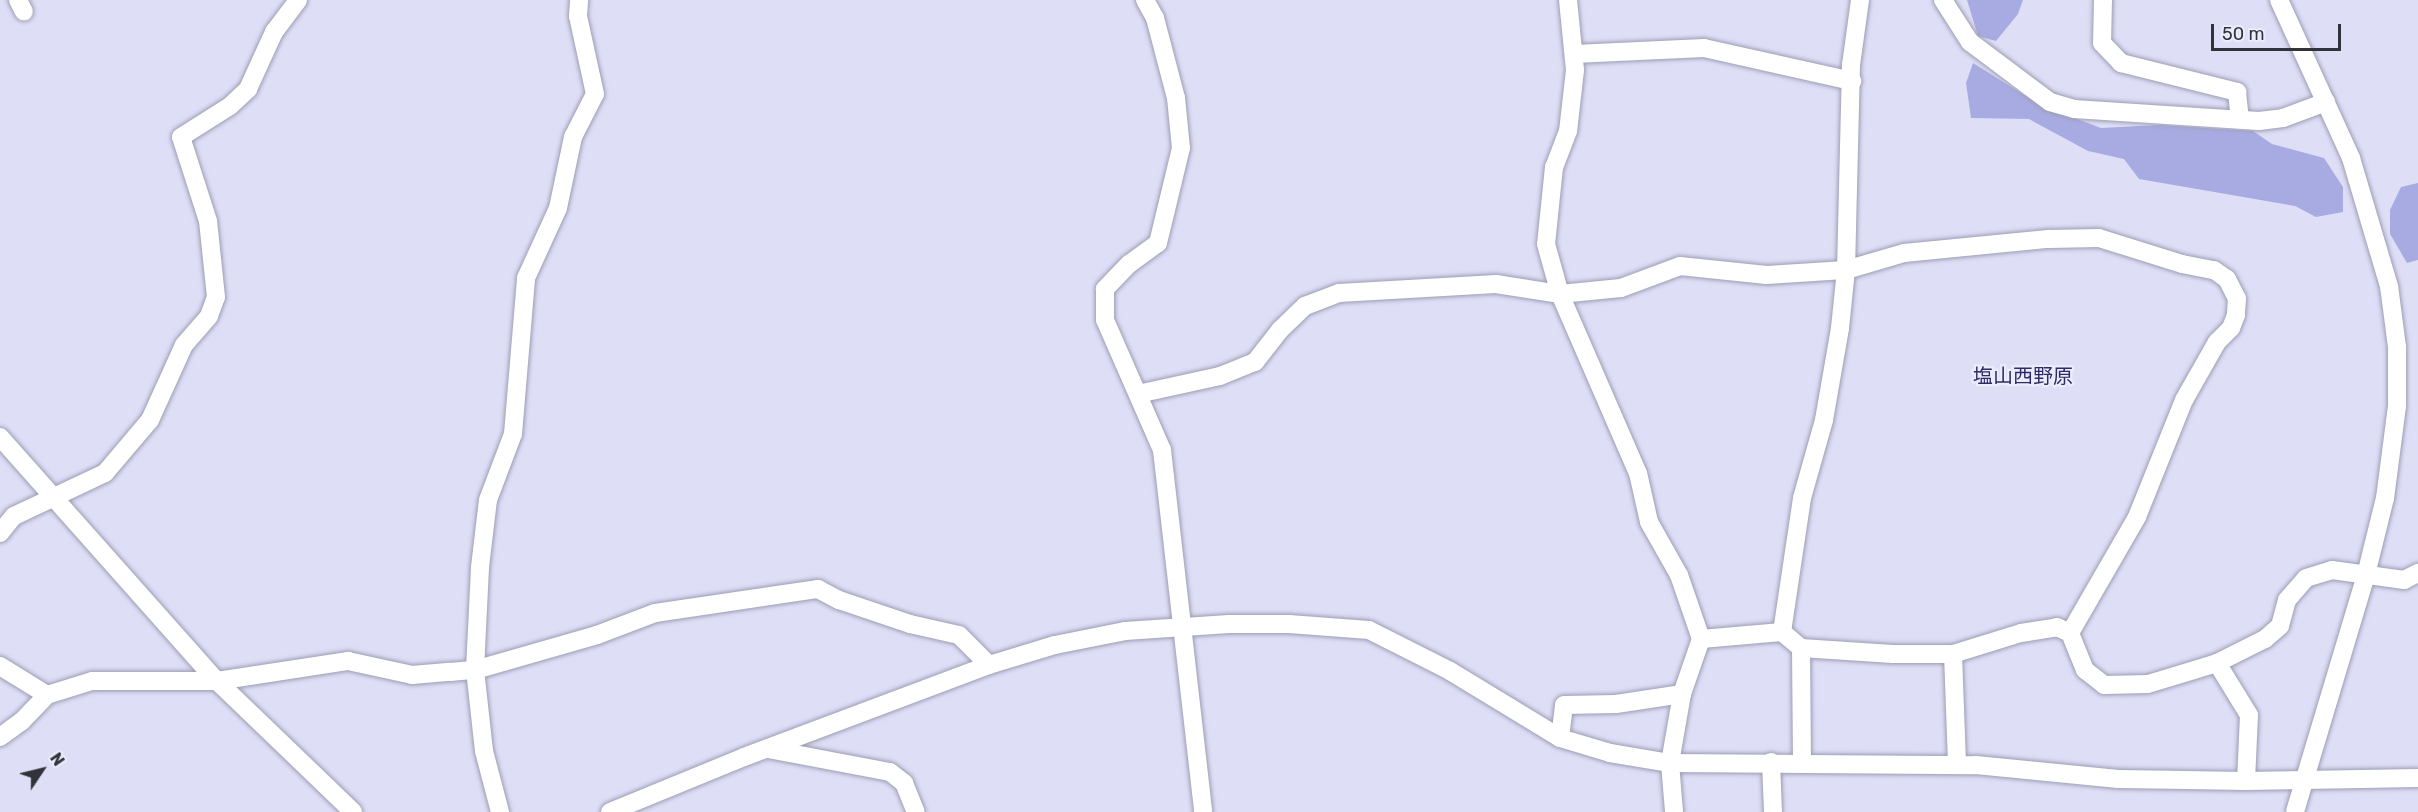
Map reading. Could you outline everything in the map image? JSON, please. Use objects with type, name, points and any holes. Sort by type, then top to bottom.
[{"type":"street","points":[[0,533],[14,516],[105,473],[150,420],[184,345],[209,316],[216,297],[208,221],[181,137],[230,106],[248,89],[274,32],[298,0]]},
{"type":"street","points":[[500,812],[484,751],[475,670],[483,545],[488,500],[513,434],[526,278],[558,208],[573,137],[595,94],[578,16],[579,0]]},
{"type":"street","points":[[1145,0],[1155,18],[1176,98],[1181,148],[1158,243],[1129,264],[1105,290],[1105,320],[1161,450],[1203,812]]},
{"type":"street","points":[[1568,0],[1575,70],[1568,131],[1554,167],[1546,244],[1560,294],[1638,473],[1649,522],[1679,575],[1701,639],[1682,694],[1670,763],[1674,812]]},
{"type":"street","points":[[1782,632],[1802,498],[1824,420],[1840,328],[1846,270],[1855,24],[1860,0]]},
{"type":"street","points":[[1943,0],[1970,42],[2050,102],[2074,109],[2259,121],[2283,118],[2326,102]]},
{"type":"street","points":[[2103,0],[2102,43],[2121,63],[2236,92],[2240,119]]},
{"type":"street","points":[[2278,0],[2351,158],[2390,286],[2397,347],[2397,406],[2385,498],[2366,575],[2295,812]]},
{"type":"street","points":[[1574,54],[1704,48],[1852,81]]},
{"type":"street","points":[[1138,394],[1220,376],[1255,362],[1280,330],[1305,306],[1339,293],[1496,284],[1560,294],[1620,288],[1680,266],[1767,275],[1846,270],[1904,253],[2048,239],[2099,238],[2182,264],[2214,270],[2227,279],[2237,299],[2233,321],[2217,342],[2184,400],[2137,517],[2070,633]]},
{"type":"street","points":[[0,437],[217,681],[354,812]]},
{"type":"street","points":[[1701,639],[1782,632],[1801,648],[1893,654],[1953,654],[2020,633],[2057,627],[2070,633],[2085,670],[2104,685],[2148,684],[2217,663],[2265,639],[2280,626],[2287,600],[2306,578],[2332,570],[2404,580],[2418,573]]},
{"type":"street","points":[[0,737],[22,721],[47,694],[92,681],[217,681],[348,661],[412,675],[475,670],[597,635],[655,613],[818,589],[839,600],[910,624],[959,635],[989,665]]},
{"type":"street","points":[[610,812],[766,748],[989,665],[1055,645],[1125,631],[1229,624],[1289,624],[1369,630],[1450,671],[1560,738],[1610,753],[1670,763],[1957,765],[2118,779],[2303,781],[2418,778]]},
{"type":"street","points":[[1801,648],[1802,763]]},
{"type":"street","points":[[1953,654],[1957,765]]},
{"type":"street","points":[[2217,663],[2249,715],[2246,781]]},
{"type":"street","points":[[0,666],[47,694]]},
{"type":"street","points":[[1560,738],[1564,705],[1616,704],[1682,694]]},
{"type":"street","points":[[766,748],[890,772],[904,783],[916,812]]},
{"type":"street","points":[[1771,762],[1773,812]]},
{"type":"shaded area","points":[[1967,0],[2023,0],[2018,14],[1996,41],[1978,36]]},
{"type":"shaded area","points":[[1973,63],[2040,105],[2101,128],[2159,125],[2253,131],[2272,144],[2324,158],[2343,187],[2343,212],[2316,217],[2295,206],[2139,179],[2124,159],[2088,151],[2029,119],[1971,118],[1966,83]]},
{"type":"shaded area","points":[[2418,183],[2418,260],[2407,263],[2390,234],[2390,210],[2401,187]]},
{"type":"district","name":"塩山西野原","points":[[2023,376]]}]
